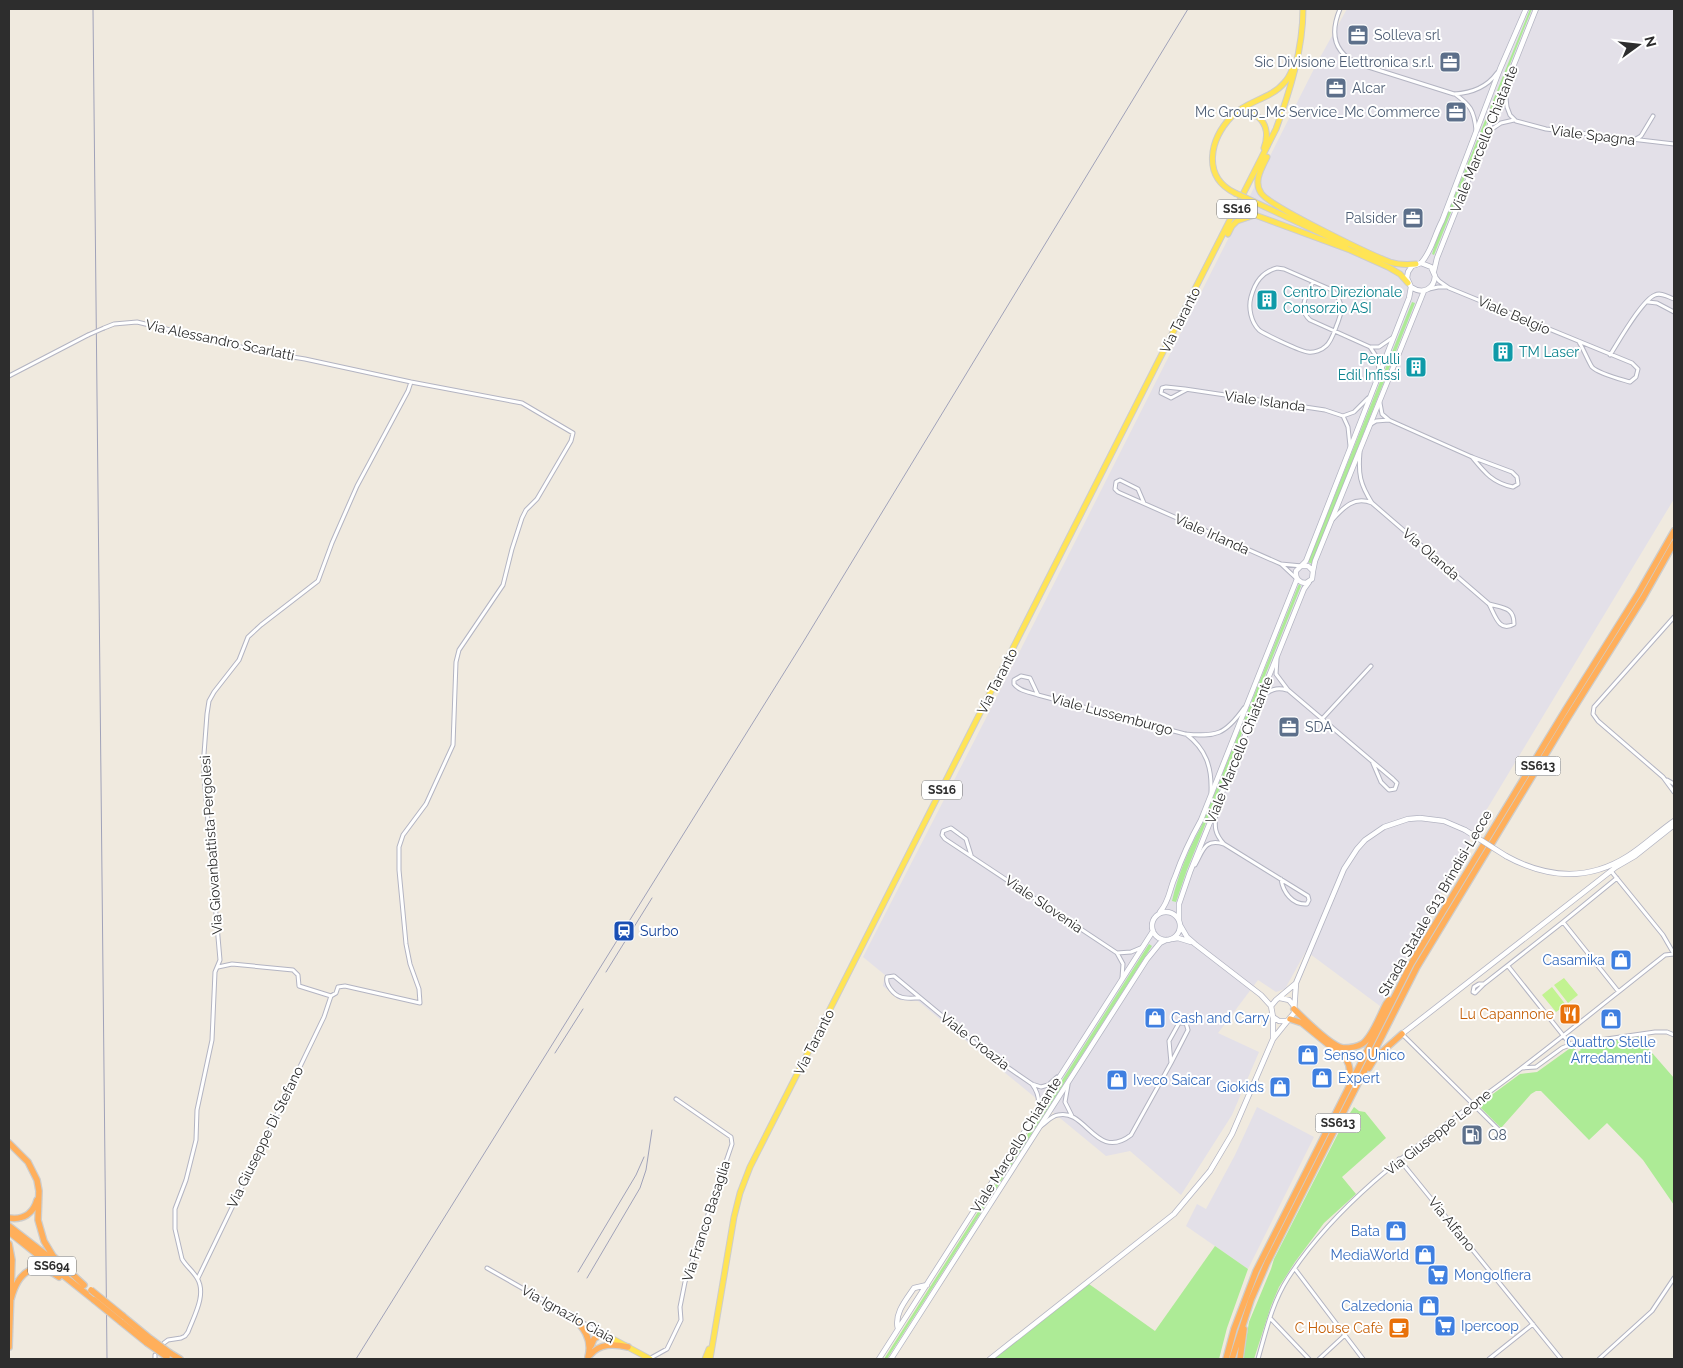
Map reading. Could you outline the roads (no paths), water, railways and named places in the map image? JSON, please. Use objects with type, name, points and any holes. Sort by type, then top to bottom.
[{"type":"highway","name":"Strada Statale 613 Brindisi-Lecce","points":[[1225,1359],[1230,1336],[1256,1272],[1411,964],[1638,594],[1674,531]]},
{"type":"highway","name":"Strada Statale 613 Brindisi-Lecce","points":[[1232,1359],[1251,1300],[1267,1263],[1417,967],[1561,728],[1643,598],[1674,542]]},
{"type":"highway","points":[[1294,1007],[1331,1042],[1342,1048],[1353,1047],[1362,1044],[1368,1038],[1386,1004],[1396,993]]},
{"type":"highway","points":[[1288,1020],[1302,1023],[1338,1052],[1350,1066],[1350,1075],[1327,1121],[1324,1135]]},
{"type":"highway","points":[[1343,1113],[1349,1107],[1375,1058],[1402,1034]]},
{"type":"highway","points":[[9,1143],[31,1166],[37,1180],[39,1191],[38,1220],[44,1241],[53,1256],[84,1285]]},
{"type":"highway","points":[[9,1218],[20,1218],[31,1212],[37,1202],[39,1191]]},
{"type":"highway","name":"SS694","points":[[9,1226],[84,1285],[92,1296],[122,1319]]},
{"type":"highway","name":"SS694","points":[[9,1232],[169,1356],[180,1359]]},
{"type":"highway","points":[[9,1244],[12,1260],[9,1347]]},
{"type":"highway","points":[[1240,1359],[1246,1321],[1267,1263]]},
{"type":"highway","points":[[11,1299],[16,1282],[20,1276],[25,1272],[39,1268],[52,1272],[84,1294],[92,1296]]},
{"type":"highway","points":[[570,1316],[584,1329],[593,1349]]},
{"type":"highway","points":[[588,1358],[593,1349],[594,1339],[602,1334]]},
{"type":"highway","points":[[593,1349],[613,1344],[628,1348]]},
{"type":"main road","name":"Via Taranto","points":[[710,1359],[734,1217],[740,1193],[750,1167],[1260,163],[1287,100],[1299,45],[1303,9]]},
{"type":"main road","points":[[1295,66],[1284,84],[1232,116],[1216,144],[1211,160],[1215,176],[1221,184],[1234,193],[1342,243],[1388,267],[1400,274],[1410,285]]},
{"type":"main road","points":[[1232,116],[1244,112],[1254,114],[1267,129],[1267,140],[1260,163]]},
{"type":"main road","points":[[1276,129],[1273,143],[1259,174],[1258,184],[1261,193],[1273,203],[1351,248]]},
{"type":"main road","points":[[1214,255],[1222,246],[1232,226],[1237,221],[1255,215],[1390,262],[1404,265],[1418,263]]},
{"type":"main road","name":"Via Ignazio Ciaia","points":[[602,1334],[649,1359]]},
{"type":"main road","points":[[704,1359],[713,1339]]},
{"type":"street","points":[[1340,9],[1336,18],[1335,38],[1337,46],[1349,60],[1454,94],[1468,104],[1472,110],[1476,134]]},
{"type":"street","name":"Viale Marcello Chiatante","points":[[879,1359],[1143,947],[1153,931],[1152,922],[1168,901],[1174,877],[1201,820],[1297,579],[1296,571],[1306,561],[1394,336],[1410,285],[1407,278],[1408,272],[1429,253],[1500,69],[1526,9]]},
{"type":"street","name":"Viale Marcello Chiatante","points":[[891,1359],[1147,959],[1160,943],[1178,933],[1180,923],[1179,904],[1190,872],[1304,589],[1312,579],[1315,561],[1380,400],[1426,290],[1435,281],[1434,273],[1437,258],[1536,9]]},
{"type":"street","points":[[1454,94],[1471,91],[1486,85],[1500,69]]},
{"type":"street","points":[[1485,135],[1492,127],[1514,120],[1507,107],[1505,97],[1506,82]]},
{"type":"street","points":[[1636,140],[1641,136],[1653,116]]},
{"type":"street","name":"Viale Spagna","points":[[1514,120],[1546,129],[1674,144]]},
{"type":"street","points":[[1418,263],[1428,265],[1434,273]]},
{"type":"street","points":[[1277,268],[1284,269],[1313,282],[1334,291],[1342,311],[1326,346],[1318,350],[1306,352],[1260,331],[1253,320],[1250,302],[1254,286],[1264,272],[1277,268]]},
{"type":"street","name":"Viale Belgio","points":[[1434,273],[1439,281],[1449,288],[1632,363],[1638,369],[1636,377],[1630,382],[1596,370],[1590,365],[1587,354],[1579,342]]},
{"type":"street","points":[[1313,282],[1303,304],[1308,318],[1370,347],[1384,345],[1394,336]]},
{"type":"street","points":[[1410,285],[1417,291],[1426,290]]},
{"type":"street","name":"Viale Belgio","points":[[1426,290],[1438,287],[1449,288]]},
{"type":"street","points":[[1610,355],[1640,308],[1654,295],[1660,294],[1674,299]]},
{"type":"street","points":[[1647,302],[1657,303],[1674,312]]},
{"type":"street","name":"Via Alessandro Scarlatti","points":[[9,376],[104,328],[114,324],[136,322],[262,352],[522,403],[573,433],[571,441],[536,499],[526,510],[522,518],[503,585],[459,650],[456,662],[453,745],[426,804],[400,840],[398,858],[406,944],[410,964],[419,989],[420,1002],[345,986],[338,987],[336,993],[331,996]]},
{"type":"street","points":[[1370,347],[1378,359],[1378,375]]},
{"type":"street","name":"Via Giovanbattista Pergolesi","points":[[198,1278],[182,1259],[175,1229],[175,1209],[186,1180],[196,1140],[197,1110],[212,1040],[215,972],[220,960],[204,754],[210,701],[219,684],[239,660],[248,637],[318,581],[357,486],[411,382]]},
{"type":"street","name":"Viale Islanda","points":[[1186,390],[1171,398],[1161,393],[1162,388],[1166,387],[1325,410],[1343,416]]},
{"type":"street","points":[[1350,446],[1348,427],[1343,416],[1358,409],[1370,396]]},
{"type":"street","points":[[1380,400],[1382,414],[1389,420],[1472,457],[1512,472],[1517,477],[1518,484],[1513,487],[1500,485],[1472,457]]},
{"type":"street","points":[[1370,425],[1376,421],[1389,420]]},
{"type":"street","name":"Via Olanda","points":[[1360,449],[1360,478],[1365,492],[1372,503],[1489,604],[1498,622],[1503,626],[1509,627],[1514,624],[1514,616],[1508,609],[1489,604]]},
{"type":"street","name":"Viale Irlanda","points":[[1144,503],[1138,489],[1120,480],[1116,482],[1115,489],[1118,492],[1280,564],[1297,579]]},
{"type":"street","points":[[1331,521],[1352,502],[1366,500],[1372,503]]},
{"type":"street","name":"Viale Irlanda","points":[[1280,564],[1302,566]]},
{"type":"street","points":[[1302,566],[1308,566],[1313,571]]},
{"type":"street","points":[[1297,579],[1302,583],[1309,582]]},
{"type":"street","points":[[1674,617],[1594,707],[1593,714],[1598,721],[1662,778],[1674,792]]},
{"type":"street","points":[[1278,652],[1276,674],[1288,690],[1393,778],[1397,783],[1395,789],[1389,790],[1381,782],[1372,761]]},
{"type":"street","points":[[1322,719],[1371,666]]},
{"type":"street","name":"Viale Lussemburgo","points":[[1038,695],[1030,678],[1021,676],[1014,680],[1017,688],[1038,695],[1185,734],[1205,736],[1215,735],[1234,722],[1246,706]]},
{"type":"street","points":[[1260,698],[1272,689],[1288,690]]},
{"type":"street","name":"Viale Lussemburgo","points":[[1185,734],[1192,739],[1206,756],[1211,773],[1211,795]]},
{"type":"street","points":[[1662,778],[1674,784]]},
{"type":"street","points":[[1216,807],[1214,824],[1224,844]]},
{"type":"street","points":[[990,1359],[1174,1214],[1210,1172],[1232,1134],[1273,1040],[1288,1020],[1294,1007],[1296,983],[1344,869],[1365,840],[1384,826],[1408,819],[1420,818],[1444,821],[1465,830],[1506,856],[1533,869],[1555,874],[1580,874],[1618,862],[1628,856],[1671,825],[1674,817]]},
{"type":"street","points":[[1501,1132],[1402,1034],[1611,871],[1636,856],[1674,821]]},
{"type":"street","name":"Viale Slovenia","points":[[971,855],[966,839],[951,828],[943,831],[942,835],[945,839],[1117,953]]},
{"type":"street","points":[[1190,872],[1202,849],[1207,845],[1218,842],[1224,844],[1281,879],[1308,896],[1307,904],[1301,904],[1286,895],[1282,889],[1281,879]]},
{"type":"street","points":[[1611,871],[1663,935],[1674,954]]},
{"type":"street","points":[[1484,984],[1617,878]]},
{"type":"street","points":[[1160,912],[1173,913],[1187,937],[1262,994],[1271,1006],[1273,1040]]},
{"type":"street","points":[[1563,922],[1618,991]]},
{"type":"street","points":[[1153,931],[1158,937],[1178,938],[1195,944]]},
{"type":"street","points":[[1120,983],[1124,964],[1117,953],[1130,952],[1143,947]]},
{"type":"street","name":"Via Giuseppe Leone","points":[[1258,1359],[1280,1292],[1294,1269],[1337,1215],[1399,1160],[1522,1068],[1665,955],[1674,954]]},
{"type":"street","points":[[218,968],[232,964],[293,970],[298,975],[297,984],[299,986],[331,996]]},
{"type":"street","points":[[1508,966],[1570,1044]]},
{"type":"street","name":"Viale Croazia","points":[[919,998],[900,997],[888,987],[887,977],[894,976],[987,1053],[1032,1084]]},
{"type":"street","points":[[1271,1006],[1296,983]]},
{"type":"street","points":[[1262,994],[1277,999],[1289,1000],[1294,1007]]},
{"type":"street","name":"Via Giuseppe Di Stefano","points":[[198,1278],[324,1017],[331,996]]},
{"type":"street","points":[[1273,1017],[1280,1021],[1288,1020]]},
{"type":"street","points":[[1041,1126],[1053,1116],[1059,1114],[1072,1117],[1102,1140],[1110,1143],[1122,1142],[1131,1135],[1188,1030],[1186,1023],[1179,1023],[1169,1041],[1170,1063]]},
{"type":"street","points":[[1522,1068],[1536,1067],[1570,1044],[1656,1032],[1667,1032],[1674,1035]]},
{"type":"street","points":[[1032,1084],[1041,1087],[1048,1085],[1063,1072]]},
{"type":"street","points":[[1069,1082],[1065,1102],[1072,1117]]},
{"type":"street","points":[[1032,1084],[1039,1096],[1038,1112]]},
{"type":"street","name":"Via Franco Basaglia","points":[[649,1359],[666,1349],[682,1320],[680,1307],[685,1282],[732,1144],[731,1137],[676,1099]]},
{"type":"street","name":"Via Alfano","points":[[1399,1160],[1562,1359]]},
{"type":"street","name":"Via Ignazio Ciaia","points":[[487,1268],[602,1334]]},
{"type":"street","points":[[1294,1269],[1363,1359]]},
{"type":"street","points":[[164,1343],[168,1340],[186,1336],[201,1293],[198,1278]]},
{"type":"street","points":[[1599,1359],[1652,1311],[1674,1278]]},
{"type":"street","points":[[898,1329],[896,1323],[899,1311],[914,1288],[927,1285]]},
{"type":"street","points":[[1270,1318],[1309,1359]]},
{"type":"street","points":[[1489,1359],[1533,1324]]},
{"type":"street","points":[[1319,1359],[1345,1335]]},
{"type":"railway","points":[[93,9],[107,1359]]},
{"type":"railway","points":[[356,1359],[802,644],[1188,9]]},
{"type":"railway","points":[[606,972],[652,898]]},
{"type":"railway","points":[[555,1053],[583,1009]]},
{"type":"railway","points":[[587,1278],[640,1188],[646,1170],[652,1130]]},
{"type":"railway","points":[[578,1272],[636,1175],[644,1157]]},
{"type":"place","name":"Solleva srl","points":[[1358,35]]},
{"type":"place","name":"Sic Divisione Elettronica s.r.l.","points":[[1450,62]]},
{"type":"place","name":"Alcar","points":[[1336,88]]},
{"type":"place","name":"Mc Group_Mc Service_Mc Commerce","points":[[1456,112]]},
{"type":"place","name":"Palsider","points":[[1413,218]]},
{"type":"place","name":"Centro Direzionale Consorzio ASI","points":[[1267,300]]},
{"type":"place","name":"TM Laser","points":[[1503,352]]},
{"type":"place","name":"Perulli Edil Infissi","points":[[1416,367]]},
{"type":"place","name":"SDA","points":[[1289,727]]},
{"type":"place","name":"Surbo","points":[[624,931]]},
{"type":"place","name":"Casamika","points":[[1621,960]]},
{"type":"place","name":"Lu Capannone","points":[[1570,1014]]},
{"type":"place","name":"Cash and Carry","points":[[1155,1018]]},
{"type":"place","name":"Quattro Stelle Arredamenti","points":[[1611,1019]]},
{"type":"place","name":"Senso Unico","points":[[1308,1055]]},
{"type":"place","name":"Expert","points":[[1322,1078]]},
{"type":"place","name":"Iveco Saicar","points":[[1117,1080]]},
{"type":"place","name":"Giokids","points":[[1280,1087]]},
{"type":"place","name":"Q8","points":[[1472,1135]]},
{"type":"place","name":"Bata","points":[[1396,1231]]},
{"type":"place","name":"MediaWorld","points":[[1425,1255]]},
{"type":"place","name":"Mongolfiera","points":[[1438,1275]]},
{"type":"place","name":"Calzedonia","points":[[1429,1306]]},
{"type":"place","name":"Ipercoop","points":[[1445,1326]]},
{"type":"place","name":"C House Cafè","points":[[1399,1328]]}]
